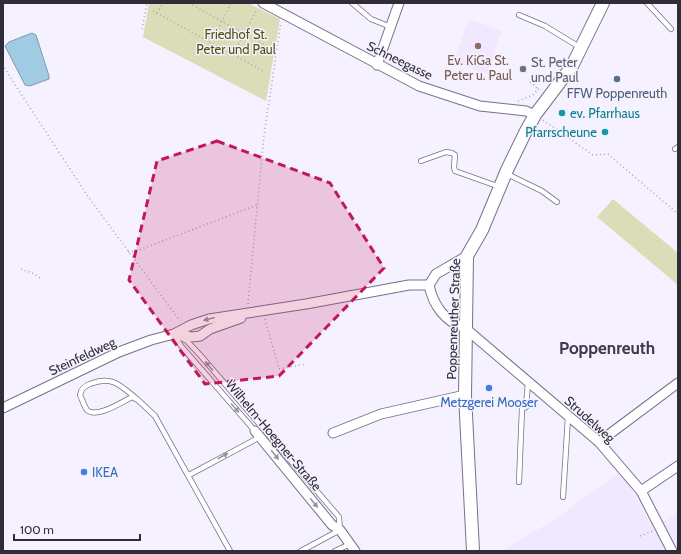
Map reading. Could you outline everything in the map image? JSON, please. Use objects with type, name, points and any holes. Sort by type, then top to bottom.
[{"type":"street","name":"Schneegasse","points":[[263,3],[419,86],[480,106],[526,112],[535,115]]},
{"type":"street","points":[[377,65],[399,3]]},
{"type":"street","name":"Poppenreuther Straße","points":[[473,551],[465,395],[466,256],[482,230],[505,173],[535,115],[572,66],[603,3]]},
{"type":"street","points":[[465,328],[456,325],[442,313],[432,299],[429,285],[436,274],[466,256]]},
{"type":"street","name":"Steinfeldweg","points":[[3,408],[119,352],[151,340],[174,334],[209,319],[247,314],[409,285],[429,285]]},
{"type":"street","name":"Steinfeldweg","points":[[174,334],[192,337],[204,335],[210,329],[238,319],[247,314]]},
{"type":"street","name":"Strudelweg","points":[[465,328],[599,442],[641,491],[672,551]]},
{"type":"street","points":[[599,442],[678,383]]},
{"type":"street","points":[[333,433],[381,414],[465,395]]},
{"type":"street","name":"Wilhelm-Hoegner-Straße","points":[[259,432],[332,525],[340,530],[352,547]]},
{"type":"street","points":[[641,491],[678,466]]},
{"type":"lane","points":[[352,3],[371,18],[391,27]]},
{"type":"lane","points":[[647,3],[671,28]]},
{"type":"lane","points":[[519,15],[544,26],[582,48]]},
{"type":"lane","points":[[421,161],[446,152],[452,153],[455,156],[454,167],[456,171],[500,186]]},
{"type":"lane","points":[[505,173],[542,191],[556,202]]},
{"type":"lane","points":[[174,334],[187,341],[259,432],[189,475]]},
{"type":"lane","name":"Wilhelm-Hoegner-Straße","points":[[174,334],[181,346],[259,432]]},
{"type":"lane","points":[[138,400],[132,398],[100,413],[93,413],[87,410],[80,395],[81,389],[98,381],[107,380],[115,382],[138,400],[155,416],[230,551]]},
{"type":"lane","points":[[519,482],[522,409],[526,407],[528,382]]},
{"type":"lane","points":[[563,497],[568,416]]},
{"type":"lane","points":[[301,551],[340,530]]},
{"type":"lane","points":[[335,551],[352,547]]},
{"type":"path","points":[[142,28],[147,3]]},
{"type":"path","points":[[157,14],[163,3]]},
{"type":"path","points":[[189,3],[270,48]]},
{"type":"path","points":[[211,44],[231,3]]},
{"type":"path","points":[[153,11],[211,44],[265,72]]},
{"type":"path","points":[[233,55],[256,11]]},
{"type":"path","points":[[247,314],[264,135],[282,14]]},
{"type":"path","points":[[3,64],[89,198],[128,252],[173,309],[185,328]]},
{"type":"path","points":[[530,82],[549,97]]},
{"type":"path","points":[[514,102],[533,95],[538,89]]},
{"type":"path","points":[[535,115],[593,155],[608,154],[678,214]]},
{"type":"path","points":[[128,252],[139,250],[257,205]]},
{"type":"path","points":[[21,269],[35,274],[40,278]]},
{"type":"path","points":[[263,311],[279,369],[306,364]]},
{"type":"path","points":[[640,536],[660,528]]},
{"type":"highlighted area","points":[[217,141],[330,183],[384,268],[279,376],[205,384],[129,280],[157,161]]},
{"type":"shaded area","name":"Ev. KiGa St. Peter u. Paul","points":[[469,19],[502,31],[487,74],[454,61]]},
{"type":"shaded area","points":[[621,471],[653,528],[678,512],[678,551],[501,551],[554,520]]},
{"type":"green space","name":"Friedhof St. Peter und Paul","points":[[149,3],[248,3],[280,19],[266,101],[143,37]]},
{"type":"green space","points":[[613,199],[678,253],[678,285],[597,217]]},
{"type":"water","points":[[32,33],[36,35],[49,79],[30,86],[25,85],[5,46],[9,42]]},
{"type":"place","name":"Ev. KiGa St. Peter u. Paul","points":[[478,46]]},
{"type":"place","name":"St. Peter und Paul","points":[[523,69]]},
{"type":"place","name":"FFW Poppenreuth","points":[[617,79]]},
{"type":"place","name":"ev. Pfarrhaus","points":[[562,113]]},
{"type":"place","name":"Pfarrscheune","points":[[605,132]]},
{"type":"place","name":"Metzgerei Mooser","points":[[489,388]]},
{"type":"place","name":"IKEA","points":[[84,472]]},
{"type":"district","name":"Poppenreuth","points":[[607,348]]}]
